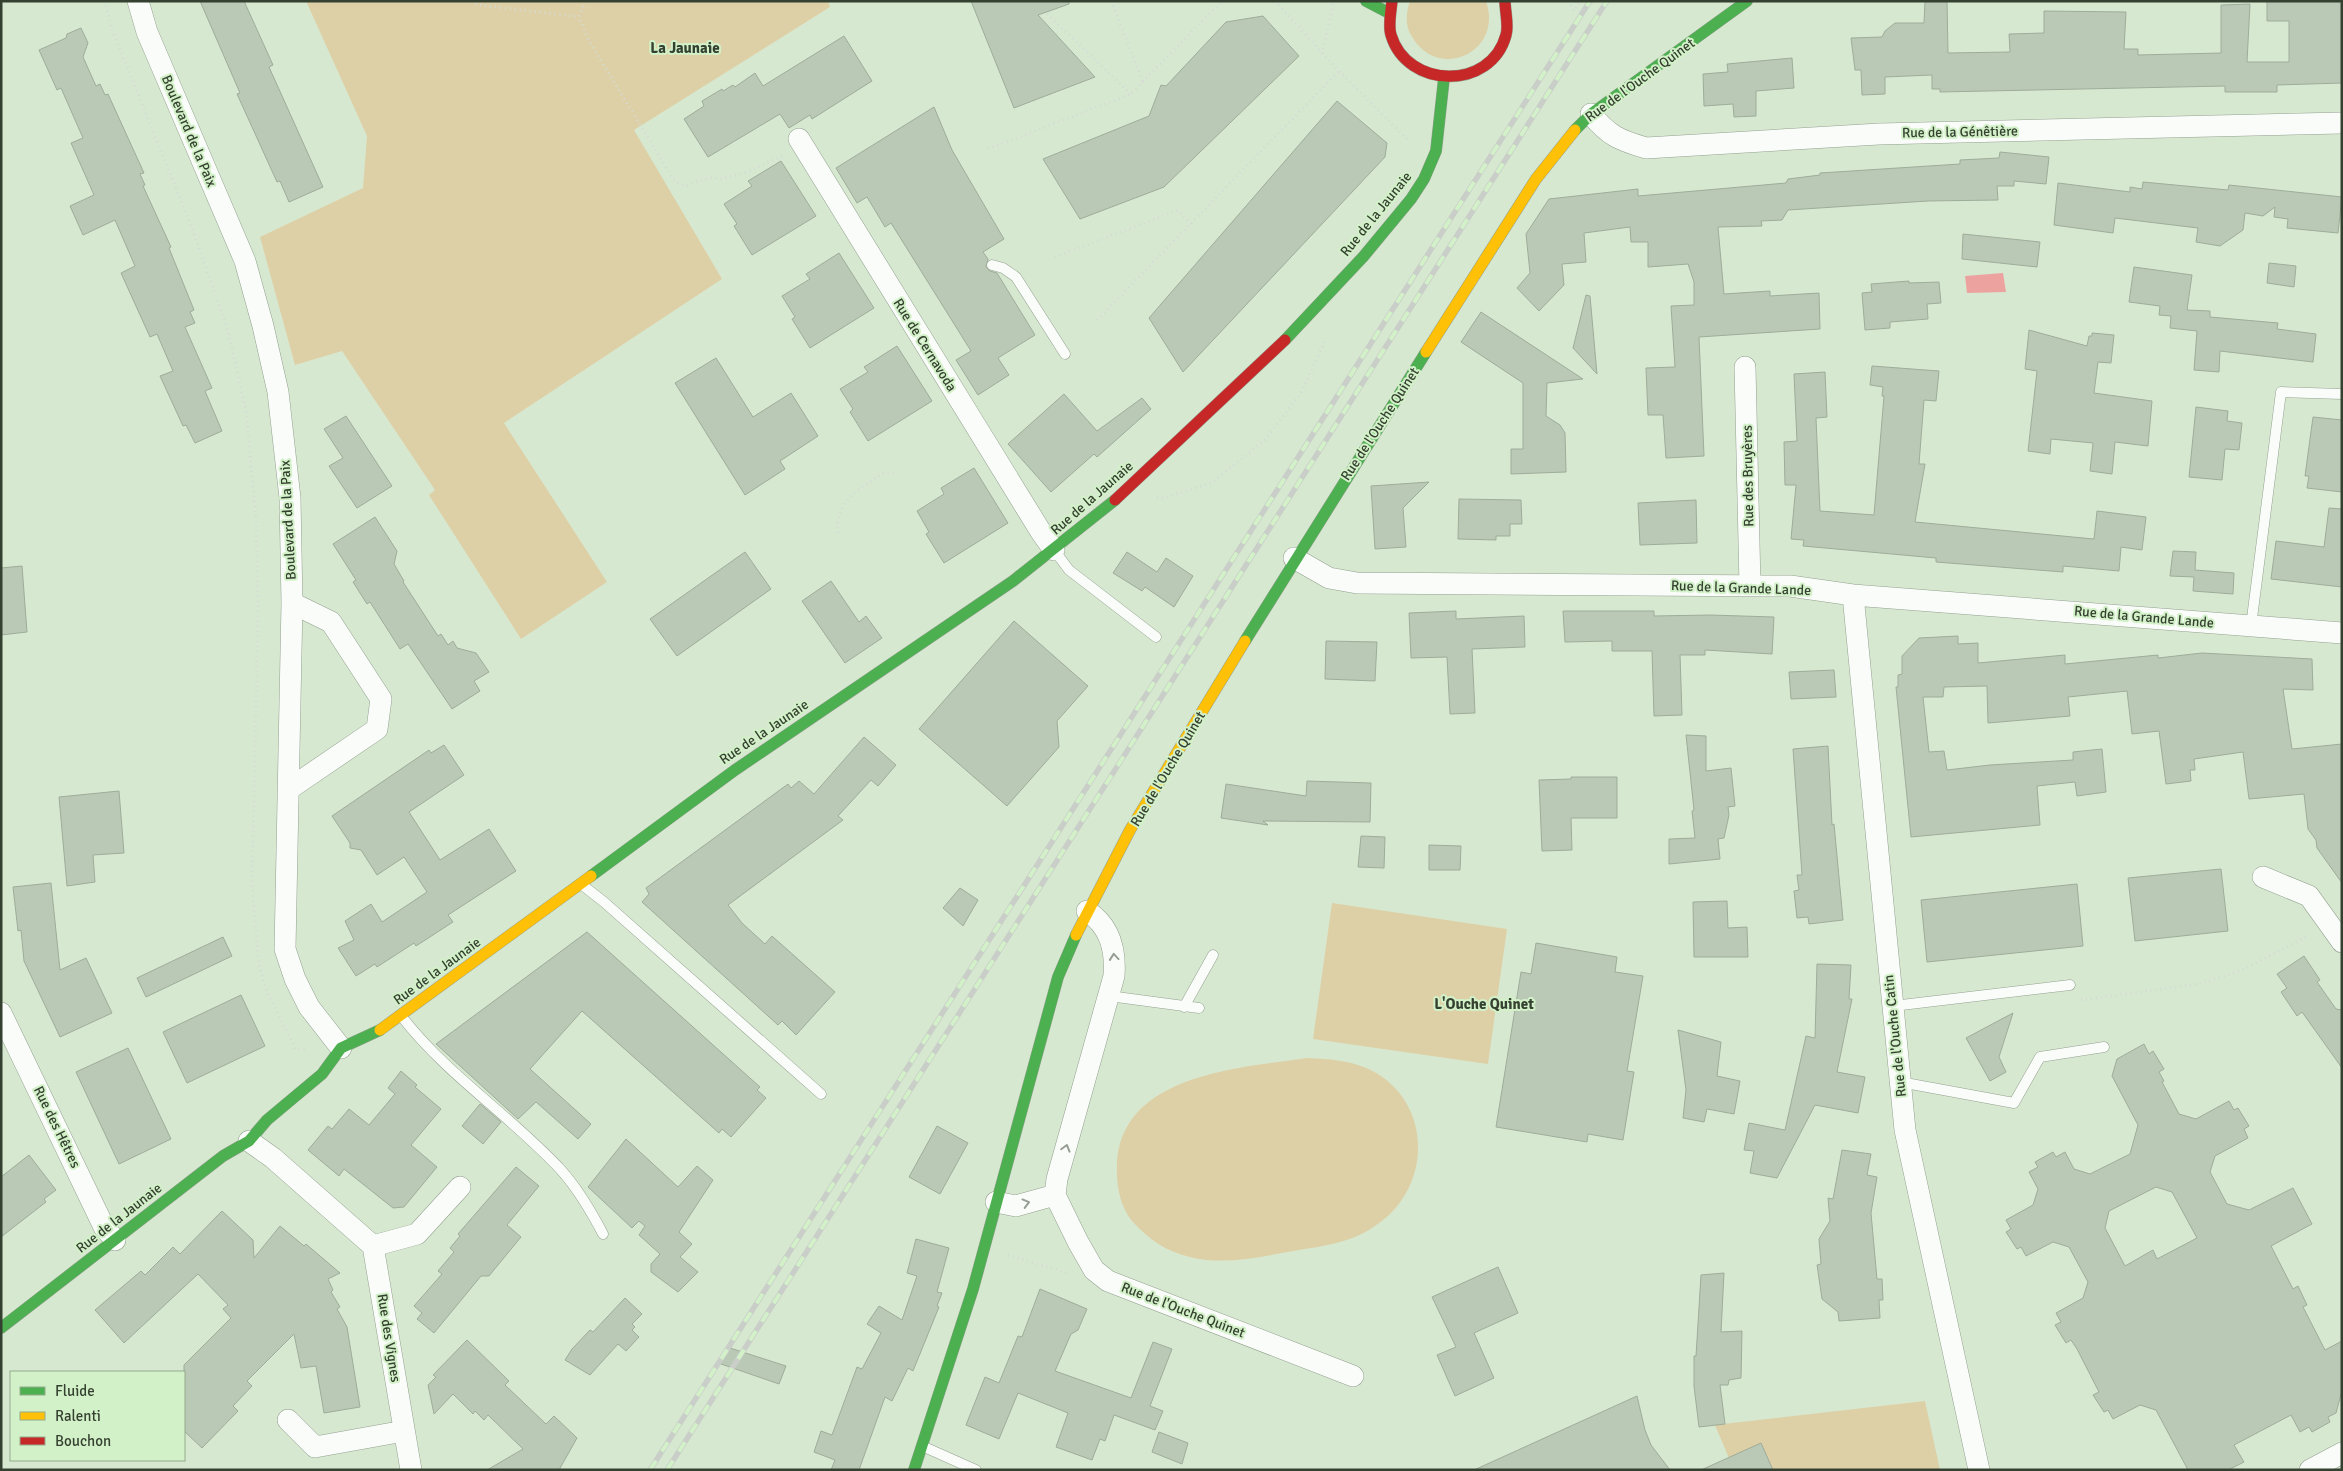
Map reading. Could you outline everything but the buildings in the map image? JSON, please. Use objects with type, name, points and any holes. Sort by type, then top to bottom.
[{"type":"street","name":"Boulevard de la Paix","points":[[138,1],[147,32],[245,261],[263,326],[278,392],[290,498],[292,603],[285,949],[295,979],[309,1006],[341,1048]]},
{"type":"street","points":[[1366,1],[1390,7],[1392,40],[1407,62],[1430,76],[1444,78],[1458,78],[1472,74],[1495,57],[1507,31],[1508,16],[1505,1]]},
{"type":"street","name":"Rue de l'Ouche Quinet","points":[[914,1470],[973,1289],[1050,1003],[1066,956],[1087,911],[1127,837],[1294,558],[1536,179],[1565,140],[1591,114],[1747,1]]},
{"type":"street","name":"Rue de la Jaunaie","points":[[1,1328],[223,1156],[249,1141],[268,1120],[322,1074],[341,1048],[388,1026],[735,770],[1013,581],[1118,498],[1296,329],[1363,257],[1411,199],[1424,178],[1436,150],[1444,78]]},
{"type":"street","name":"Rue de la Génêtière","points":[[1591,114],[1602,128],[1620,141],[1646,148],[1879,134],[2342,123]]},
{"type":"street","name":"Rue de Cernavoda","points":[[801,142],[1035,524],[1054,550]]},
{"type":"street","name":"Rue des Bruyères","points":[[1745,367],[1750,586]]},
{"type":"street","name":"Rue de la Grande Lande","points":[[1294,558],[1329,578],[1357,583],[1790,586],[1853,595],[2342,633]]},
{"type":"street","name":"Rue de l'Ouche Catin","points":[[1853,595],[1905,1130],[1979,1470]]},
{"type":"street","points":[[288,789],[377,729],[381,700],[331,622],[292,603]]},
{"type":"street","points":[[2263,877],[2309,896],[2342,942]]},
{"type":"street","points":[[996,1202],[1016,1206],[1055,1195],[1057,1179],[1109,996],[1115,966],[1113,946],[1107,929],[1098,918],[1087,911]]},
{"type":"street","name":"Rue des Hêtres","points":[[1,1012],[104,1227],[115,1240]]},
{"type":"street","points":[[249,1141],[273,1158],[373,1246],[417,1234],[460,1188]]},
{"type":"street","name":"Rue de l'Ouche Quinet","points":[[1055,1195],[1094,1270],[1108,1281],[1353,1376]]},
{"type":"street","name":"Rue des Vignes","points":[[373,1246],[411,1470]]},
{"type":"street","points":[[288,1420],[315,1447],[404,1430]]},
{"type":"street","points":[[2310,1470],[2342,1453]]},
{"type":"lane","points":[[992,265],[1003,268],[1016,277],[1065,354]]},
{"type":"lane","points":[[2252,626],[2282,392],[2342,394]]},
{"type":"lane","points":[[1054,550],[1069,570],[1156,637]]},
{"type":"lane","points":[[580,884],[821,1094]]},
{"type":"lane","points":[[1184,1007],[1213,955]]},
{"type":"lane","points":[[1892,1006],[2070,985]]},
{"type":"lane","points":[[1109,996],[1198,1008]]},
{"type":"lane","points":[[402,1016],[422,1042],[516,1126],[562,1171],[586,1204],[603,1234]]},
{"type":"lane","points":[[1900,1082],[2014,1103],[2040,1058],[2104,1047]]},
{"type":"lane","points":[[922,1446],[976,1470]]},
{"type":"path","points":[[104,1],[113,32],[192,228],[228,331],[246,411],[256,519],[258,610],[252,885],[259,964],[265,987],[296,1050],[341,1048]]},
{"type":"path","points":[[470,1],[479,5],[579,17]]},
{"type":"path","points":[[583,1],[584,6],[579,17],[589,41],[672,177],[680,184],[688,186],[704,180],[721,179],[747,172],[801,142]]},
{"type":"path","points":[[1111,1],[1143,82]]},
{"type":"path","points":[[988,148],[1131,94],[1222,1]]},
{"type":"path","points":[[1274,1],[1322,54],[1412,144],[1436,150]]},
{"type":"path","points":[[1322,54],[1334,1]]},
{"type":"path","points":[[1568,1],[1574,11],[1579,1]]},
{"type":"path","points":[[1047,14],[1131,94]]},
{"type":"path","points":[[1096,320],[1192,224],[1339,71]]},
{"type":"path","points":[[1055,257],[1178,210],[1192,224]]},
{"type":"path","points":[[1155,498],[1164,498],[1213,482],[1265,440],[1301,393],[1327,336]]},
{"type":"path","points":[[838,533],[838,515],[844,503],[853,492],[885,472],[895,474]]},
{"type":"path","points":[[2070,985],[2078,1001],[2198,984],[2240,971],[2329,924]]},
{"type":"path","points":[[984,1248],[1071,1274],[1094,1270]]},
{"type":"shaded area","points":[[306,1],[828,1],[830,7],[634,130],[722,279],[504,423],[607,582],[521,639],[429,495],[435,490],[342,351],[295,365],[260,237],[363,188],[367,136]]},
{"type":"shaded area","points":[[1410,1],[1486,1],[1489,19],[1486,35],[1477,47],[1465,56],[1451,59],[1436,57],[1422,49],[1409,31],[1407,18]]},
{"type":"shaded area","points":[[2003,273],[2006,292],[1967,293],[1965,276]]},
{"type":"shaded area","points":[[1332,903],[1507,929],[1488,1064],[1313,1039]]},
{"type":"shaded area","points":[[1307,1058],[1346,1062],[1373,1071],[1397,1090],[1408,1106],[1415,1124],[1418,1144],[1417,1163],[1411,1182],[1402,1199],[1389,1215],[1364,1233],[1341,1242],[1258,1257],[1217,1261],[1203,1260],[1173,1252],[1158,1244],[1138,1228],[1128,1215],[1121,1201],[1117,1163],[1124,1133],[1139,1110],[1162,1093],[1189,1081],[1219,1072]]},
{"type":"shaded area","points":[[1925,1401],[1940,1470],[1734,1470],[1715,1425]]},
{"type":"railway","points":[[650,1470],[1590,1]]},
{"type":"railway","points":[[667,1470],[1607,1]]},
{"type":"traffic: fast","points":[[1366,1],[1389,13]]},
{"type":"traffic: fast","points":[[1575,130],[1591,114],[1747,1]]},
{"type":"traffic: fast","points":[[1285,340],[1363,257],[1411,199],[1424,179],[1436,151],[1444,78]]},
{"type":"traffic: fast","points":[[1245,641],[1426,352]]},
{"type":"traffic: fast","points":[[591,876],[735,770],[1013,581],[1115,500]]},
{"type":"traffic: fast","points":[[914,1470],[973,1289],[1058,977],[1076,935]]},
{"type":"traffic: fast","points":[[1,1328],[223,1156],[249,1141],[267,1120],[322,1074],[341,1048],[380,1030]]},
{"type":"traffic: slow","points":[[1426,352],[1536,179],[1575,130]]},
{"type":"traffic: slow","points":[[1076,935],[1130,830],[1245,641]]},
{"type":"traffic: slow","points":[[380,1030],[591,876]]},
{"type":"traffic: jam","points":[[1392,1],[1390,31],[1400,53],[1414,66],[1430,73],[1449,76],[1467,74],[1484,66],[1497,53],[1507,31],[1505,1]]},
{"type":"traffic: jam","points":[[1115,500],[1285,340]]},
{"type":"district","name":"La Jaunaie","points":[[685,48]]},
{"type":"district","name":"L'Ouche Quinet","points":[[1484,1004]]}]
